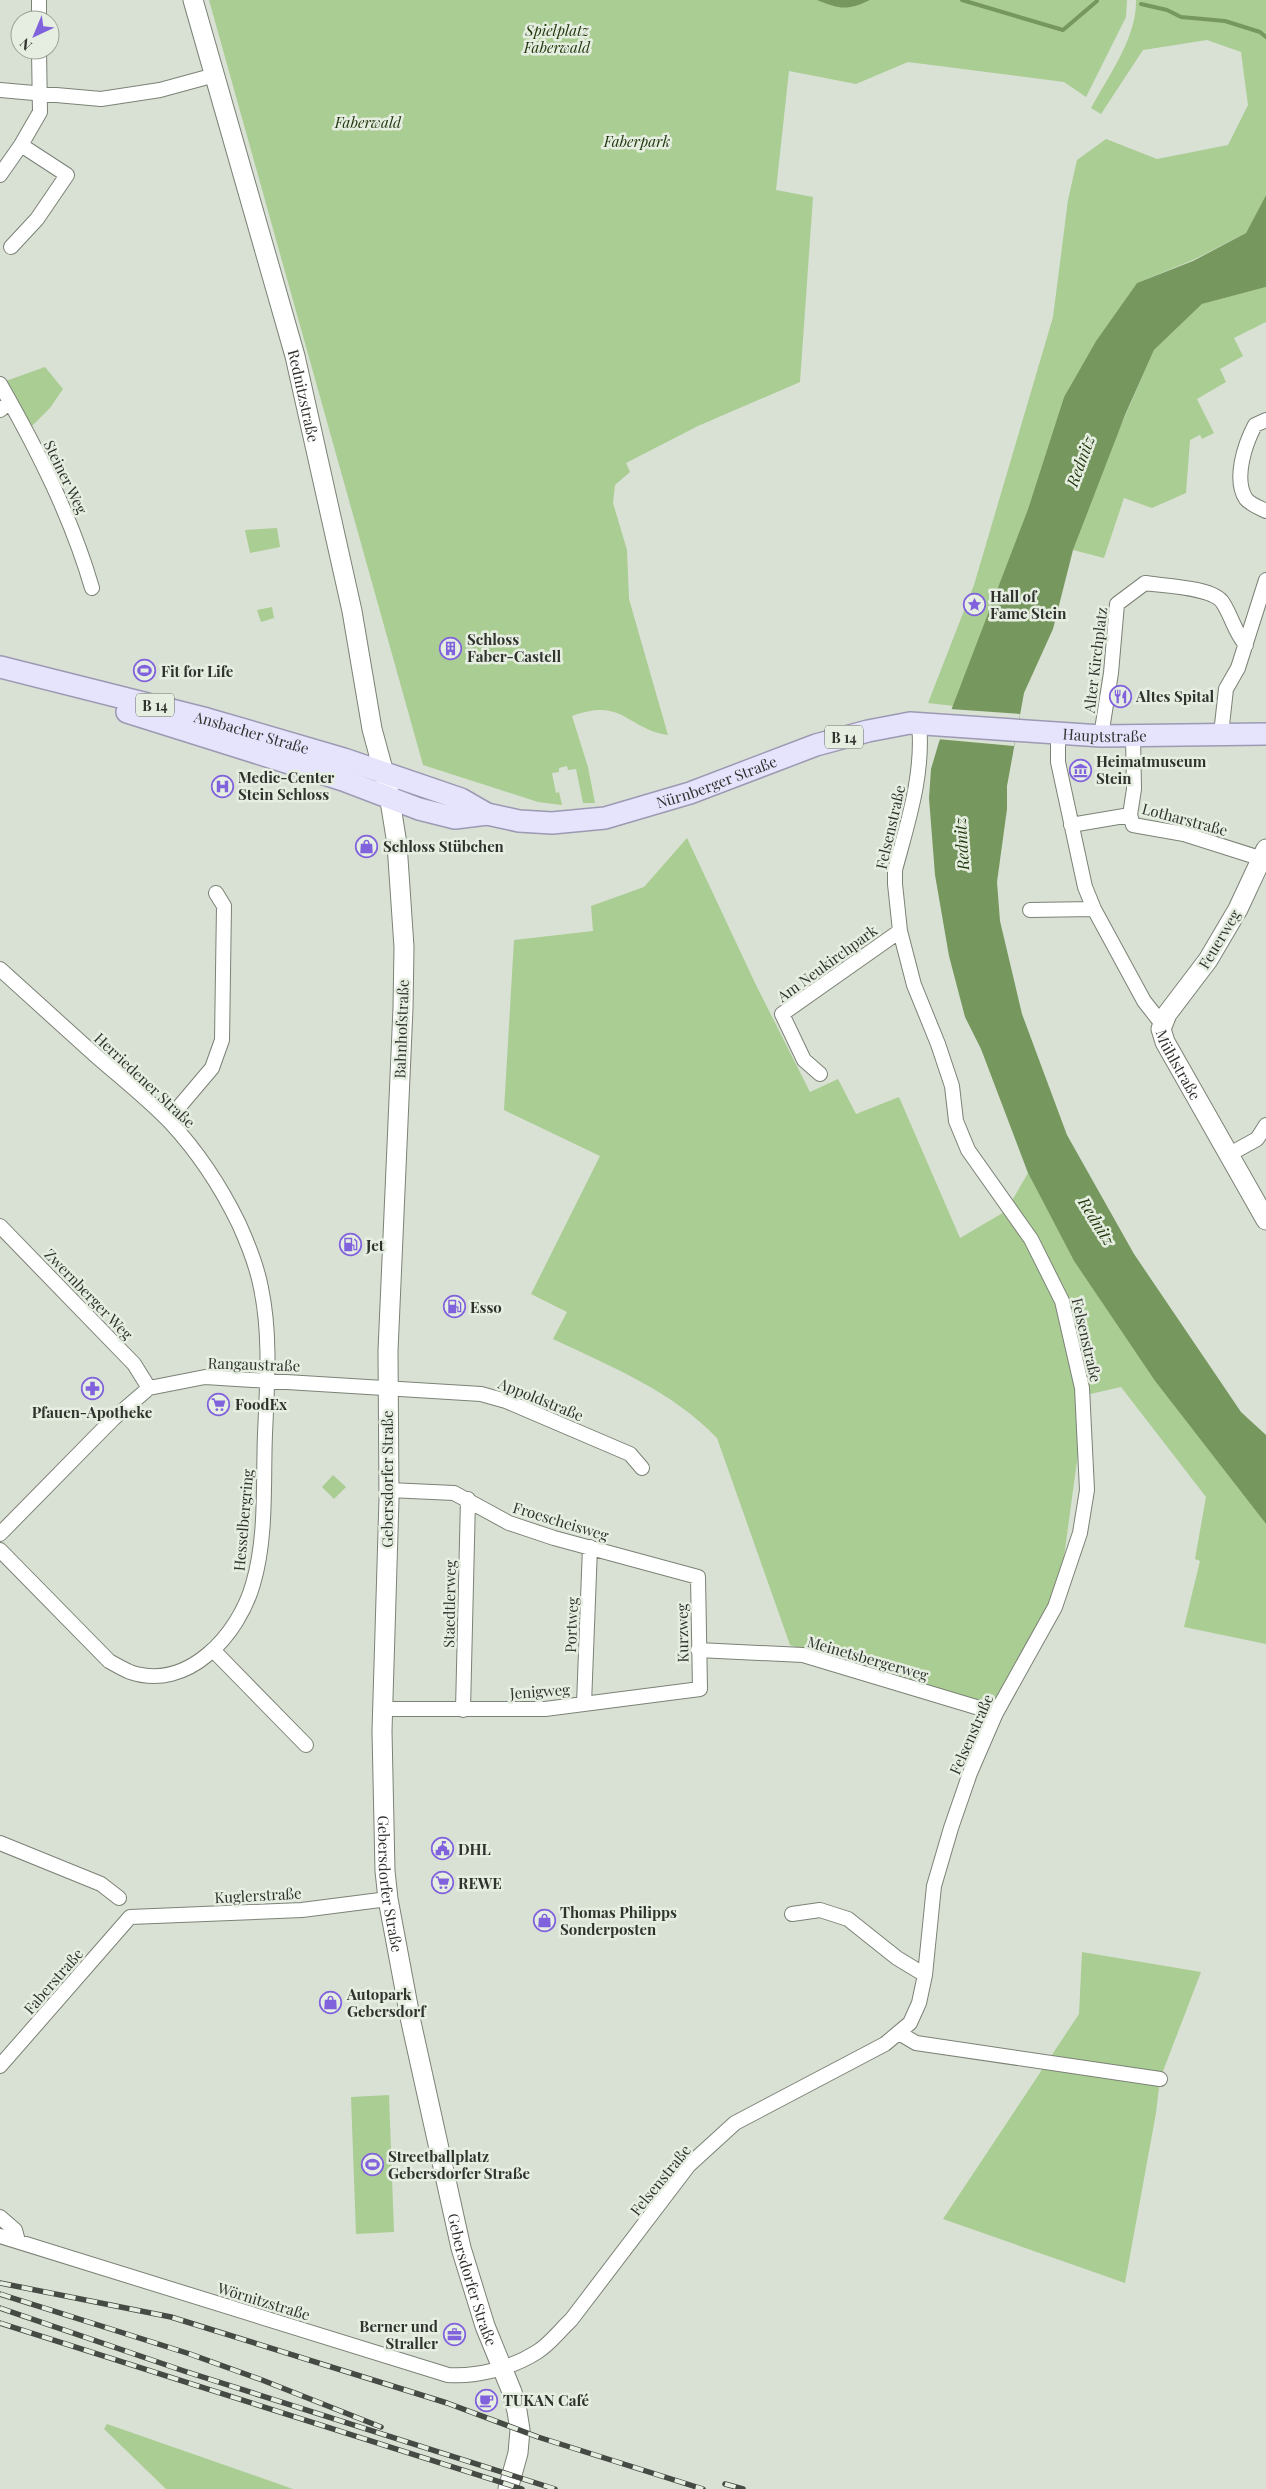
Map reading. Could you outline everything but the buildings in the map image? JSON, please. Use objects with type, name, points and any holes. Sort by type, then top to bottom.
[{"type":"main road","name":"Rednitzstraße","points":[[193,0],[295,356],[352,611],[372,729],[389,798]]},
{"type":"main road","name":"Ansbacher Straße","points":[[0,667],[207,719],[335,756],[384,773]]},
{"type":"main road","name":"Ansbacher Straße","points":[[0,682],[137,714],[262,754],[389,798]]},
{"type":"main road","name":"Nürnberger Straße","points":[[384,773],[461,799],[487,814],[519,821],[552,824],[605,818],[690,793],[816,745],[876,729],[918,723],[944,724]]},
{"type":"main road","name":"Hauptstraße","points":[[944,724],[1101,736],[1266,734]]},
{"type":"main road","name":"Nürnberger Straße","points":[[389,798],[419,809],[455,818],[487,814]]},
{"type":"main road","name":"Bahnhofstraße","points":[[389,798],[397,844],[404,947],[394,1260]]},
{"type":"main road","name":"Feuerweg","points":[[1162,1024],[1167,1014],[1208,960],[1265,856]]},
{"type":"main road","name":"Mühlstraße","points":[[1162,1024],[1165,1042],[1266,1220]]},
{"type":"main road","name":"Gebersdorfer Straße","points":[[394,1260],[387,1390],[389,1490],[382,1709],[382,1811],[388,1899],[417,2052],[464,2262],[485,2326],[512,2392],[519,2421],[518,2453],[508,2489]]},
{"type":"street","points":[[0,175],[22,145],[40,112],[39,60]]},
{"type":"street","points":[[0,90],[101,99],[160,90],[215,75]]},
{"type":"street","points":[[11,247],[38,219],[67,175],[22,145]]},
{"type":"street","name":"Steiner Weg","points":[[0,384],[5,406],[56,491],[78,543],[92,588]]},
{"type":"street","points":[[1266,420],[1255,425],[1248,439],[1239,483],[1247,500],[1266,511]]},
{"type":"street","points":[[1221,734],[1226,689],[1238,668],[1266,580]]},
{"type":"street","name":"Alter Kirchplatz","points":[[1101,736],[1111,673],[1116,604],[1145,583],[1209,592],[1222,601],[1239,637],[1246,645]]},
{"type":"street","name":"Felsenstraße","points":[[502,2367],[538,2352],[571,2320],[689,2165],[735,2123],[885,2044],[910,2023],[919,2003],[925,1975],[934,1886],[951,1828],[970,1773],[996,1713],[1055,1607],[1065,1584],[1085,1510],[1087,1464],[1082,1388],[1062,1301],[1031,1240],[968,1150],[956,1121],[952,1086],[938,1044],[914,985],[900,931],[895,870],[918,778],[920,742],[918,723]]},
{"type":"street","name":"Mühlstraße","points":[[1058,734],[1058,762],[1070,825],[1085,887],[1094,908],[1144,1001],[1162,1024]]},
{"type":"street","points":[[1130,815],[1134,789],[1133,736]]},
{"type":"street","name":"Lotharstraße","points":[[1070,825],[1130,815],[1133,825],[1184,834],[1265,856]]},
{"type":"street","points":[[168,1120],[212,1068],[222,1040],[224,906],[216,893]]},
{"type":"street","points":[[1030,910],[1094,908]]},
{"type":"street","name":"Am Neukirchpark","points":[[820,1074],[804,1060],[782,1014],[900,931]]},
{"type":"street","name":"Herriedener Straße","points":[[0,970],[168,1120],[212,1177],[228,1203],[249,1248],[261,1287],[266,1318],[267,1381]]},
{"type":"street","points":[[1228,1155],[1257,1139],[1266,1125]]},
{"type":"street","name":"Zwernberger Weg","points":[[0,1226],[134,1364],[149,1388]]},
{"type":"street","name":"Rangaustraße","points":[[0,1534],[113,1419],[149,1388],[205,1377],[387,1390]]},
{"type":"street","name":"Hesselbergring","points":[[0,1550],[109,1661],[131,1672],[159,1675],[180,1671],[201,1661],[233,1627],[246,1603],[254,1582],[262,1510],[267,1381]]},
{"type":"street","name":"Appoldstraße","points":[[387,1390],[481,1394],[506,1400],[630,1454],[642,1468]]},
{"type":"street","name":"Froescheisweg","points":[[389,1490],[454,1493],[509,1523],[698,1577]]},
{"type":"street","name":"Staedtlerweg","points":[[463,1710],[468,1499]]},
{"type":"street","name":"Portweg","points":[[584,1704],[590,1547]]},
{"type":"street","name":"Kurzweg","points":[[698,1577],[700,1689]]},
{"type":"street","points":[[213,1650],[306,1744]]},
{"type":"street","name":"Meinetsbergerweg","points":[[698,1650],[803,1654],[996,1713]]},
{"type":"street","name":"Jenigweg","points":[[382,1709],[545,1710],[700,1689]]},
{"type":"street","points":[[0,1843],[101,1884],[119,1898]]},
{"type":"street","name":"Kuglerstraße","points":[[130,1917],[302,1910],[388,1899]]},
{"type":"street","points":[[792,1914],[820,1910],[848,1919],[897,1958],[925,1975]]},
{"type":"street","name":"Faberstraße","points":[[0,2066],[130,1917]]},
{"type":"street","points":[[899,2033],[916,2043],[1160,2079]]},
{"type":"street","points":[[0,2217],[15,2230],[18,2241]]},
{"type":"street","name":"Wörnitzstraße","points":[[0,2236],[448,2375],[473,2375],[502,2367]]},
{"type":"green space","points":[[209,0],[1127,0],[1126,17],[1086,97],[1064,82],[908,62],[856,84],[789,71],[776,190],[813,197],[800,382],[698,426],[626,463],[630,472],[615,485],[613,503],[627,550],[629,599],[668,735],[654,732],[614,712],[603,710],[589,711],[572,716],[588,767],[595,803],[583,803],[576,769],[568,770],[567,766],[559,768],[559,772],[552,773],[556,793],[559,792],[562,805],[538,802],[423,765]]},
{"type":"green space","points":[[1136,0],[1266,0],[1266,195],[1246,233],[1193,260],[1137,283],[1096,341],[1064,397],[1028,509],[954,706],[928,703],[974,585],[1053,317],[1068,200],[1077,160],[1106,139],[1157,159],[1228,145],[1248,105],[1241,52],[1207,40],[1143,50],[1101,114],[1091,108],[1127,42],[1135,14]]},
{"type":"green space","points":[[1266,287],[1266,322],[1234,338],[1243,356],[1220,369],[1226,382],[1197,399],[1214,433],[1202,439],[1200,435],[1190,440],[1186,493],[1152,508],[1124,498],[1104,558],[1073,550],[1103,466],[1154,350],[1202,304]]},
{"type":"green space","points":[[45,367],[63,389],[50,408],[30,428],[3,382]]},
{"type":"green space","points":[[277,528],[280,547],[250,553],[245,530]]},
{"type":"green space","points":[[272,607],[274,618],[261,622],[257,610]]},
{"type":"green space","points":[[687,838],[756,985],[810,1092],[838,1079],[856,1114],[899,1097],[960,1238],[1006,1211],[1028,1173],[1074,1261],[1155,1381],[1266,1524],[1266,1644],[1184,1627],[1200,1561],[1195,1559],[1206,1497],[1121,1387],[1086,1395],[1060,1586],[992,1708],[790,1645],[717,1438],[699,1421],[661,1393],[619,1370],[553,1339],[567,1312],[531,1294],[600,1156],[504,1110],[514,940],[593,931],[591,906],[644,887]]},
{"type":"green space","points":[[333,1475],[346,1487],[334,1499],[322,1487]]},
{"type":"green space","points":[[1082,1952],[1201,1972],[1160,2079],[1156,2113],[1125,2283],[943,2219],[1079,2014]]},
{"type":"green space","name":"Streetballplatz Gebersdorfer Straße","points":[[389,2095],[394,2232],[356,2234],[351,2097]]},
{"type":"green space","points":[[107,2424],[293,2489],[166,2489],[104,2429]]},
{"type":"water","points":[[817,0],[870,0],[844,8]]},
{"type":"water","name":"Rednitz","points":[[1266,195],[1266,287],[1202,304],[1154,350],[1125,415],[1073,550],[1053,629],[1024,693],[1007,786],[1007,809],[997,882],[1000,921],[1022,1014],[1067,1135],[1134,1254],[1241,1412],[1266,1435],[1266,1524],[1155,1381],[1074,1261],[1028,1173],[981,1049],[965,1017],[949,956],[935,875],[929,798],[931,769],[939,742],[1028,509],[1064,397],[1096,341],[1137,283],[1193,261],[1246,233]]},
{"type":"pier","points":[[950,709],[1020,714],[1014,746],[937,739]]},
{"type":"waterway","points":[[962,0],[1063,30],[1097,1]]},
{"type":"waterway","points":[[1141,4],[1167,10],[1181,17],[1225,21],[1260,32],[1266,37]]},
{"type":"railway","points":[[0,2283],[171,2317],[447,2403],[538,2437],[703,2489]]},
{"type":"railway","points":[[0,2294],[190,2354],[381,2427]]},
{"type":"railway","points":[[0,2308],[184,2371],[555,2489]]},
{"type":"railway","points":[[0,2323],[522,2489]]},
{"type":"railway","points":[[725,2484],[743,2489]]},
{"type":"place","name":"Hall of Fame Stein","points":[[974,605]]},
{"type":"place","name":"Schloss Faber-Castell","points":[[451,648]]},
{"type":"place","name":"Fit for Life","points":[[145,671]]},
{"type":"place","name":"Altes Spital","points":[[1120,696]]},
{"type":"place","name":"Heimatmuseum Stein","points":[[1080,770]]},
{"type":"place","name":"Medic-Center Stein Schloss","points":[[222,786]]},
{"type":"place","name":"Schloss Stübchen","points":[[367,846]]},
{"type":"place","name":"Jet","points":[[350,1245]]},
{"type":"place","name":"Esso","points":[[454,1307]]},
{"type":"place","name":"Pfauen-Apotheke","points":[[92,1389]]},
{"type":"place","name":"FoodEx","points":[[219,1404]]},
{"type":"place","name":"DHL","points":[[442,1849]]},
{"type":"place","name":"REWE","points":[[442,1883]]},
{"type":"place","name":"Thomas Philipps Sonderposten","points":[[544,1921]]},
{"type":"place","name":"Autopark Gebersdorf","points":[[331,2003]]},
{"type":"place","name":"Streetballplatz Gebersdorfer Straße","points":[[372,2165]]},
{"type":"place","name":"Berner und Straller","points":[[454,2335]]},
{"type":"place","name":"TUKAN Café","points":[[487,2400]]},
{"type":"park label","name":"Spielplatz Faberwald","points":[[557,38]]},
{"type":"park label","name":"Faberwald","points":[[368,122]]},
{"type":"park label","name":"Faberpark","points":[[637,141]]}]
